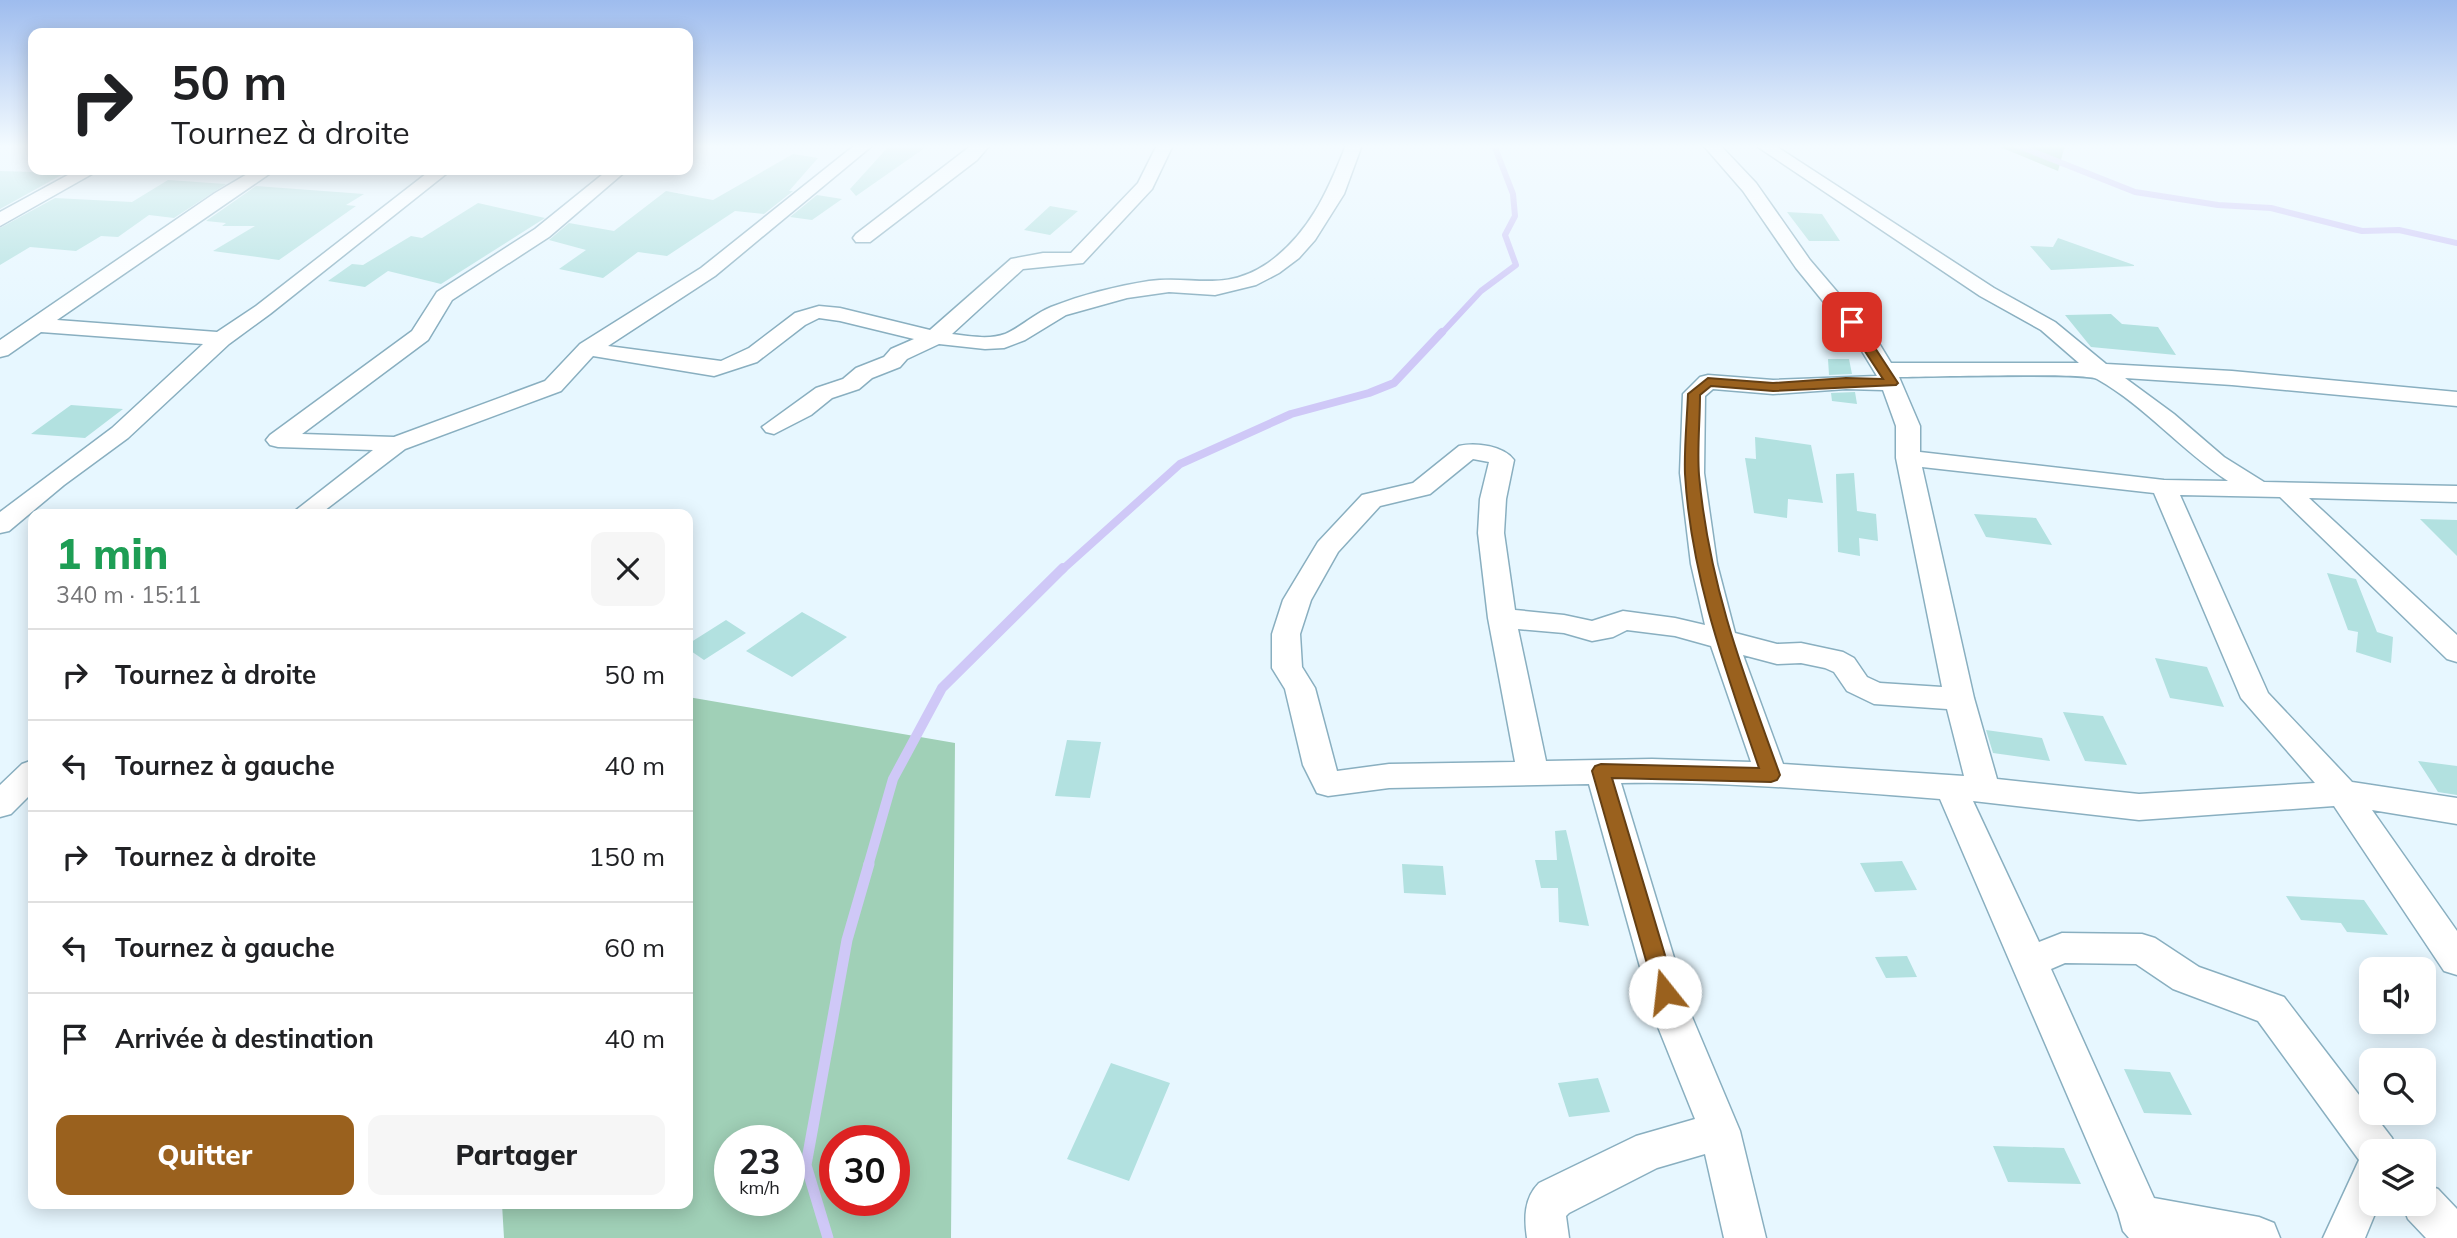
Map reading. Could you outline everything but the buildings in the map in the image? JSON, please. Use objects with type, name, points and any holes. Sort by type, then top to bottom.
[{"type":"street","points":[[0,220],[31,203]]},
{"type":"street","points":[[0,350],[213,203]]},
{"type":"street","points":[[0,525],[55,480],[120,433],[221,339],[263,310],[400,203]]},
{"type":"street","points":[[397,444],[278,440],[420,335],[444,296],[542,233],[578,203]]},
{"type":"street","points":[[311,509],[397,444],[553,386],[588,349],[708,272],[793,203]]},
{"type":"street","points":[[863,238],[909,203]]},
{"type":"street","points":[[774,427],[803,410],[824,393],[851,384],[864,373],[892,362],[899,354],[933,339],[1017,263],[1076,259],[1129,203]]},
{"type":"street","points":[[588,349],[714,369],[726,368],[736,365],[771,343],[800,318],[820,312],[933,339],[1000,343],[1015,339],[1046,317],[1077,305],[1167,286],[1222,288],[1267,271],[1311,237],[1332,203]]},
{"type":"street","points":[[1761,203],[1802,264],[1866,340],[1888,376],[1908,426],[1908,458],[1959,698],[1967,789],[2030,962],[2144,1227],[2259,1238]]},
{"type":"street","points":[[1851,203],[1987,292],[2048,326],[2100,370],[2138,396],[2216,462],[2258,489]]},
{"type":"street","points":[[37,325],[221,339]]},
{"type":"street","points":[[1771,775],[1723,640],[1704,564],[1692,473],[1694,394],[1708,382],[1773,387],[1888,376],[2100,370],[2232,378],[2457,399]]},
{"type":"street","points":[[1532,774],[1502,618],[1491,533],[1493,499],[1502,460],[1499,456],[1468,451],[1421,489],[1370,500],[1327,548],[1297,600],[1286,634],[1287,668],[1300,688],[1311,740],[1328,784],[1389,776],[1532,774],[1601,771],[1771,775],[1967,789],[2139,807],[2343,793],[2457,811]]},
{"type":"street","points":[[1908,458],[2164,487],[2457,494]]},
{"type":"street","points":[[2164,487],[2256,698],[2343,793],[2457,960]]},
{"type":"street","points":[[2287,490],[2323,528],[2413,606],[2457,652]]},
{"type":"street","points":[[1502,618],[1564,624],[1592,631],[1603,630],[1623,620],[1675,627],[1777,654],[1801,653],[1833,659],[1844,665],[1857,684],[1874,693],[1959,698]]},
{"type":"street","points":[[1601,771],[1673,1017],[1720,1131],[1745,1238]]},
{"type":"street","points":[[0,805],[28,777]]},
{"type":"street","points":[[2030,962],[2062,947],[2142,949],[2186,978],[2271,1009],[2368,1139]]},
{"type":"street","points":[[1548,1238],[1545,1212],[1547,1203],[1554,1198],[1650,1150],[1720,1131]]},
{"type":"street","points":[[2344,1238],[2359,1203]]},
{"type":"street","points":[[2434,1216],[2455,1238]]},
{"type":"green space","points":[[693,698],[955,743],[951,1238],[504,1238],[502,1209],[693,1209]]},
{"type":"waterway","points":[[1441,334],[1481,291],[1516,265],[1505,235],[1515,216],[1514,203]]},
{"type":"waterway","points":[[2204,203],[2271,208],[2362,231],[2399,230],[2457,243]]},
{"type":"waterway","points":[[1062,570],[1180,464],[1291,414],[1369,393],[1394,383],[1442,332]]},
{"type":"waterway","points":[[868,866],[893,779],[942,688],[1063,568]]},
{"type":"waterway","points":[[828,1238],[806,1165],[847,940],[869,864]]},
{"type":"route","points":[[1665,992],[1601,771],[1771,775],[1729,659],[1704,564],[1692,473],[1694,394],[1700,386],[1708,382],[1725,381],[1773,387],[1863,381],[1892,383],[1852,322]]}]
